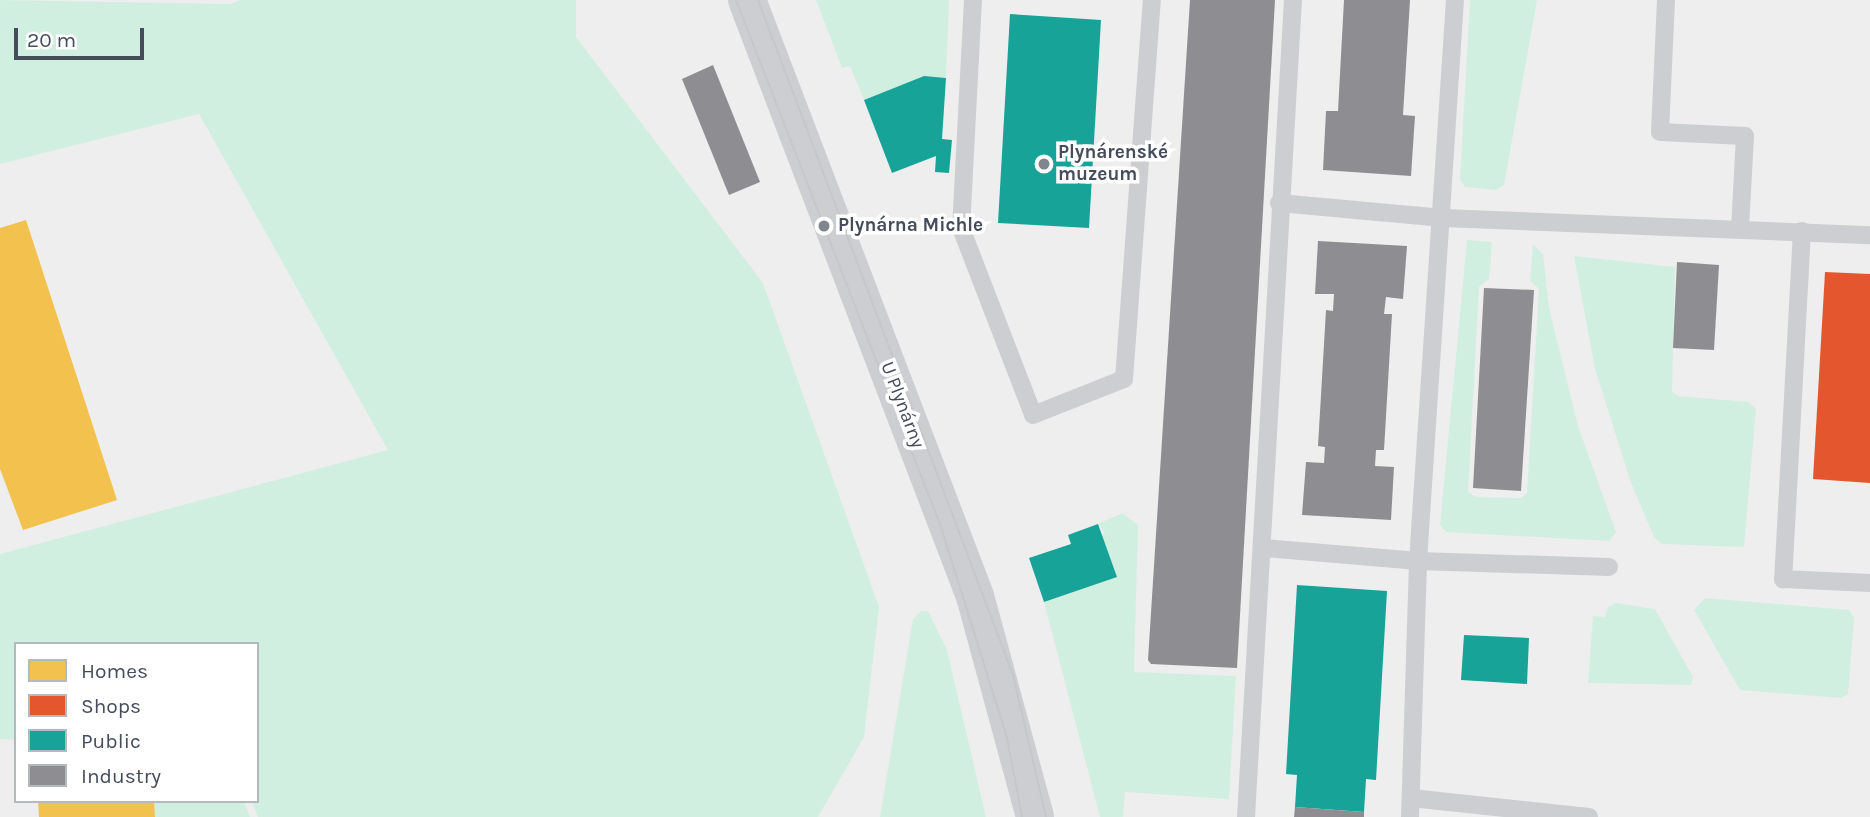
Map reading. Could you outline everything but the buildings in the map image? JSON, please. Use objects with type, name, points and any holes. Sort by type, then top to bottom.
[{"type":"street","name":"U Plynárny","points":[[747,0],[975,596],[1035,817]]},
{"type":"lane","points":[[973,0],[961,228],[1033,415],[1124,379],[1152,0]]},
{"type":"lane","points":[[1246,817],[1264,548],[1279,203],[1293,0]]},
{"type":"lane","points":[[1410,817],[1418,561],[1443,218],[1455,0]]},
{"type":"lane","points":[[1666,0],[1660,132],[1745,136],[1740,229]]},
{"type":"lane","points":[[1279,203],[1443,218],[1870,235]]},
{"type":"lane","points":[[1801,231],[1783,579],[1870,583]]},
{"type":"lane","points":[[1264,548],[1418,561],[1609,566]]},
{"type":"lane","points":[[1411,798],[1589,817]]},
{"type":"green space","points":[[0,0],[230,4],[240,0],[576,0],[576,37],[763,283],[879,607],[864,737],[818,817],[258,817],[253,803],[259,803],[259,642],[14,642],[14,740],[0,739],[0,554],[388,450],[199,114],[0,164]]},
{"type":"green space","points":[[816,0],[949,0],[946,78],[924,76],[864,100],[850,66],[842,68]]},
{"type":"green space","points":[[1470,0],[1537,0],[1504,185],[1496,190],[1465,187],[1460,180]]},
{"type":"green space","points":[[1467,240],[1492,242],[1489,279],[1479,287],[1468,492],[1476,497],[1521,498],[1527,493],[1539,289],[1530,281],[1533,245],[1543,254],[1549,308],[1578,426],[1616,532],[1609,541],[1446,532],[1440,525]]},
{"type":"green space","points":[[1574,256],[1675,267],[1672,392],[1678,396],[1749,402],[1756,409],[1744,547],[1662,544],[1654,537],[1631,483],[1595,369]]},
{"type":"green space","points":[[1122,513],[1138,525],[1134,672],[1236,676],[1229,799],[1125,792],[1123,817],[1100,817],[1044,602],[1116,577],[1101,535],[1105,533],[1098,524]]},
{"type":"green space","points":[[1705,598],[1849,610],[1854,618],[1848,694],[1841,698],[1740,690],[1694,610]]},
{"type":"green space","points":[[1616,603],[1655,609],[1693,677],[1691,685],[1588,683],[1593,616],[1605,617],[1608,607]]},
{"type":"green space","points":[[921,611],[928,611],[947,650],[986,817],[880,817],[913,619]]},
{"type":"green space","points":[[152,803],[245,803],[250,817],[153,817]]},
{"type":"tram line","points":[[736,0],[941,527],[1007,738],[1022,817]]},
{"type":"tram line","points":[[758,0],[1013,675],[1046,817]]},
{"type":"place","name":"Plynárenské muzeum","points":[[1044,164]]},
{"type":"place","name":"Plynárna Michle","points":[[824,226]]}]
